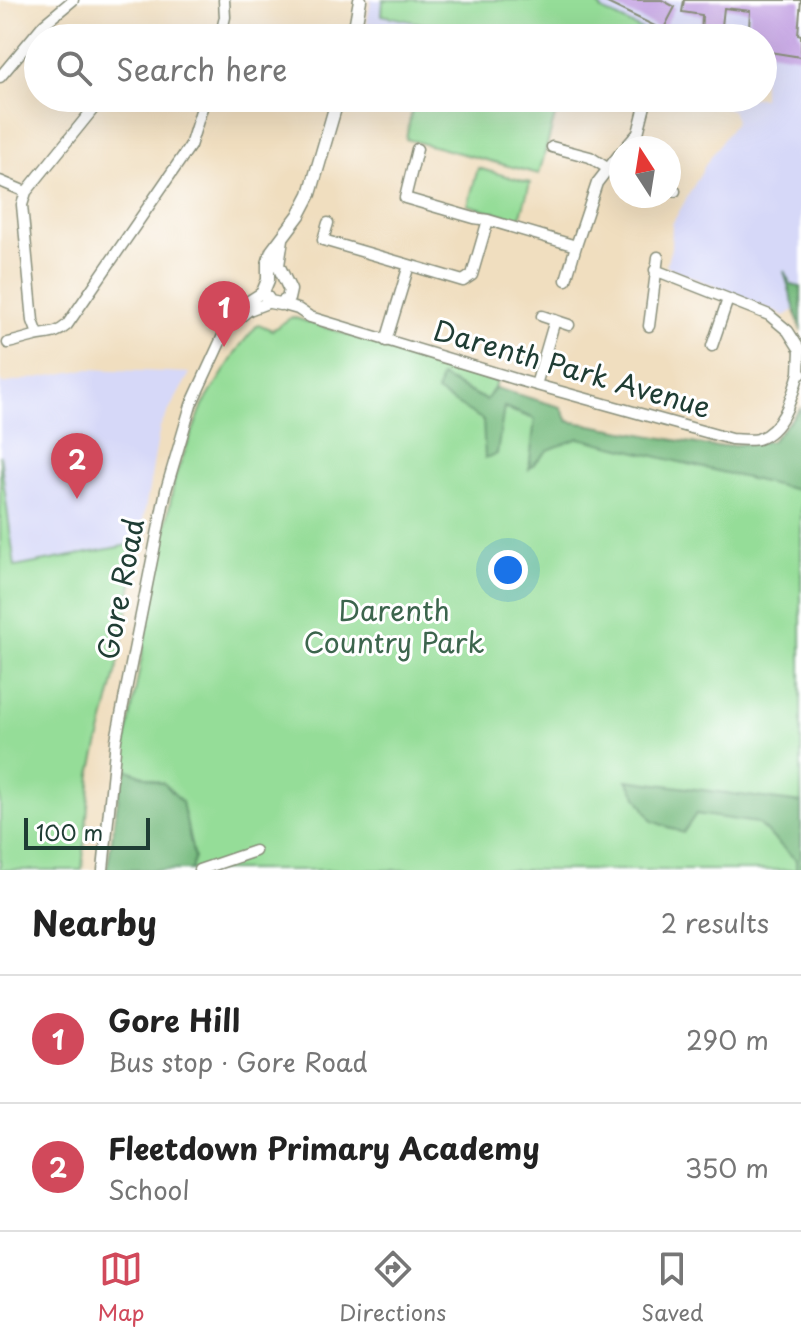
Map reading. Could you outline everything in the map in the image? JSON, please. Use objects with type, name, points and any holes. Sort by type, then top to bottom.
[{"type":"street","points":[[44,24],[73,0]]},
{"type":"street","points":[[223,24],[224,0]]},
{"type":"street","points":[[356,24],[360,0]]},
{"type":"street","points":[[0,77],[24,48]]},
{"type":"street","points":[[38,334],[34,328],[22,205],[26,192],[91,112]]},
{"type":"street","points":[[8,343],[38,334],[57,333],[72,319],[190,146],[201,112]]},
{"type":"street","points":[[270,295],[269,259],[310,194],[334,112]]},
{"type":"street","points":[[635,136],[643,112]]},
{"type":"street","points":[[552,147],[590,157],[607,168]]},
{"type":"street","points":[[417,149],[405,198],[576,246]]},
{"type":"street","points":[[566,280],[593,192],[609,166]]},
{"type":"street","points":[[0,181],[26,192]]},
{"type":"street","points":[[328,223],[323,240],[467,280],[472,275],[488,220]]},
{"type":"street","points":[[282,239],[278,265],[298,309]]},
{"type":"street","points":[[649,326],[658,257]]},
{"type":"street","points":[[386,341],[409,265]]},
{"type":"street","points":[[655,270],[769,315],[788,331],[800,350],[800,374]]},
{"type":"street","points":[[270,295],[278,277],[288,288]]},
{"type":"street","points":[[270,295],[288,288]]},
{"type":"street","name":"Darenth Park Avenue","points":[[270,295],[310,317],[386,341],[731,439],[758,439],[778,424],[788,409],[800,374]]},
{"type":"street","name":"Gore Road","points":[[103,870],[116,740],[166,490],[188,413],[233,314],[241,306],[270,295]]},
{"type":"street","points":[[712,346],[728,299]]},
{"type":"street","points":[[542,316],[569,325]]},
{"type":"street","points":[[536,385],[555,320]]},
{"type":"street","points":[[199,870],[255,851]]},
{"type":"shaded area","points":[[371,0],[801,0],[801,306],[785,316],[666,266],[671,248],[672,224],[707,162],[736,121],[733,112],[777,112],[777,24],[367,23]]},
{"type":"shaded area","points":[[89,369],[190,373],[160,427],[139,543],[15,567],[0,455],[0,380],[2,384]]},
{"type":"green space","points":[[383,0],[595,0],[602,10],[630,24],[424,24],[382,15]]},
{"type":"green space","points":[[411,112],[556,112],[539,174],[406,139]]},
{"type":"green space","points":[[478,168],[530,183],[520,219],[468,205]]},
{"type":"green space","points":[[784,271],[791,285],[801,287],[801,331]]},
{"type":"green space","name":"Darenth Country Park","points":[[292,317],[497,382],[486,402],[560,428],[801,488],[801,870],[111,870],[123,758],[175,477],[203,405],[240,346],[258,324],[272,330]]},
{"type":"green space","points":[[441,377],[486,400],[495,388],[561,407],[568,421],[714,447],[771,441],[801,408],[801,491],[579,438],[548,450],[529,469],[535,419],[504,407],[497,454],[485,458],[483,420],[437,392]]},
{"type":"green space","points":[[0,455],[15,567],[139,543],[118,665],[91,774],[82,870],[0,870]]},
{"type":"green space","points":[[123,768],[165,784],[182,802],[194,858],[191,870],[107,870]]},
{"type":"green space","points":[[627,780],[801,803],[801,870],[796,870],[796,860],[757,823],[696,814],[683,833],[652,821]]},
{"type":"building","points":[[601,0],[662,0],[675,7],[666,24],[651,24]]},
{"type":"building","points":[[684,0],[801,0],[798,34],[801,35],[801,57],[777,53],[777,24],[749,24],[750,11],[724,8],[722,24],[702,24],[702,15],[682,12]]},
{"type":"place","name":"Gore Hill","points":[[224,347]]},
{"type":"place","name":"Fleetdown Primary Academy","points":[[77,499]]}]
